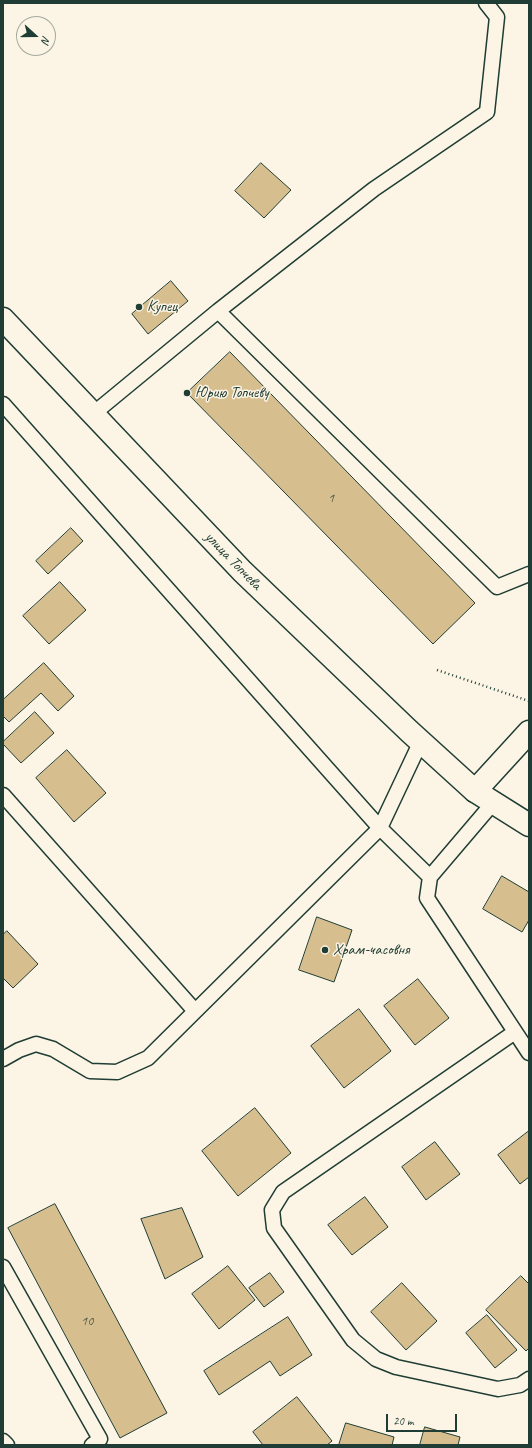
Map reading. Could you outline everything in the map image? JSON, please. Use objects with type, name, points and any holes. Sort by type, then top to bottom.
[{"type":"street","name":"улица Топчева","points":[[3,319],[242,571],[475,791],[529,825]]},
{"type":"street","points":[[475,791],[529,732]]},
{"type":"lane","points":[[93,414],[218,311],[374,189],[487,112],[496,17],[486,3]]},
{"type":"lane","points":[[218,311],[497,587],[529,574]]},
{"type":"lane","points":[[3,404],[380,828],[430,877]]},
{"type":"lane","points":[[3,1059],[19,1050],[36,1044],[52,1049],[90,1071],[117,1072],[148,1058],[380,828],[421,741]]},
{"type":"lane","points":[[3,795],[195,1011]]},
{"type":"lane","points":[[493,803],[430,877],[427,898],[529,1053]]},
{"type":"lane","points":[[515,1032],[283,1192],[272,1210],[274,1228],[353,1340],[376,1359],[396,1368],[498,1389],[520,1385],[529,1378]]},
{"type":"lane","points":[[3,1267],[100,1439],[92,1445]]},
{"type":"lane","points":[[3,1441],[7,1445]]},
{"type":"path","points":[[437,670],[529,701]]},
{"type":"building","points":[[261,163],[291,190],[264,218],[235,191]]},
{"type":"building","points":[[171,281],[188,301],[148,334],[132,314]]},
{"type":"building","points":[[230,352],[475,603],[433,644],[187,393]]},
{"type":"building","points":[[71,528],[83,541],[48,574],[36,561]]},
{"type":"building","points":[[60,582],[86,610],[49,644],[23,616]]},
{"type":"building","points":[[44,663],[74,696],[58,711],[41,693],[9,722],[3,716],[3,700]]},
{"type":"building","points":[[35,712],[54,733],[21,763],[3,744],[3,742]]},
{"type":"building","points":[[67,750],[106,793],[74,822],[36,778]]},
{"type":"building","points":[[502,876],[529,892],[529,920],[522,932],[483,909]]},
{"type":"building","name":"Храм-часовня","points":[[317,917],[352,930],[334,982],[299,970]]},
{"type":"building","points":[[7,931],[38,964],[13,988],[3,978],[3,935]]},
{"type":"building","points":[[418,979],[449,1018],[415,1045],[384,1006]]},
{"type":"building","points":[[359,1009],[391,1051],[344,1088],[311,1046]]},
{"type":"building","points":[[255,1108],[291,1153],[238,1196],[202,1151]]},
{"type":"building","points":[[529,1131],[529,1177],[520,1184],[498,1155]]},
{"type":"building","points":[[435,1142],[460,1174],[426,1200],[402,1167]]},
{"type":"building","points":[[365,1197],[388,1227],[352,1255],[328,1225]]},
{"type":"building","points":[[55,1204],[167,1413],[120,1438],[8,1228]]},
{"type":"building","points":[[182,1208],[203,1257],[165,1279],[141,1219]]},
{"type":"building","points":[[228,1266],[255,1300],[219,1329],[192,1294]]},
{"type":"building","points":[[270,1273],[284,1292],[264,1307],[249,1288]]},
{"type":"building","points":[[521,1276],[529,1284],[529,1348],[526,1351],[486,1310]]},
{"type":"building","points":[[402,1283],[437,1321],[406,1350],[371,1312]]},
{"type":"building","points":[[487,1315],[517,1350],[495,1368],[466,1333]]},
{"type":"building","points":[[288,1317],[312,1355],[280,1376],[270,1361],[219,1395],[204,1371]]},
{"type":"building","points":[[297,1397],[332,1441],[327,1445],[263,1445],[253,1432]]},
{"type":"building","points":[[346,1423],[394,1437],[392,1445],[339,1445]]},
{"type":"building","points":[[425,1427],[460,1437],[458,1445],[420,1445]]},
{"type":"place","name":"Купец","points":[[139,307]]},
{"type":"place","name":"Юрию Топчеву","points":[[187,393]]},
{"type":"place","name":"Храм-часовня","points":[[325,950]]}]
